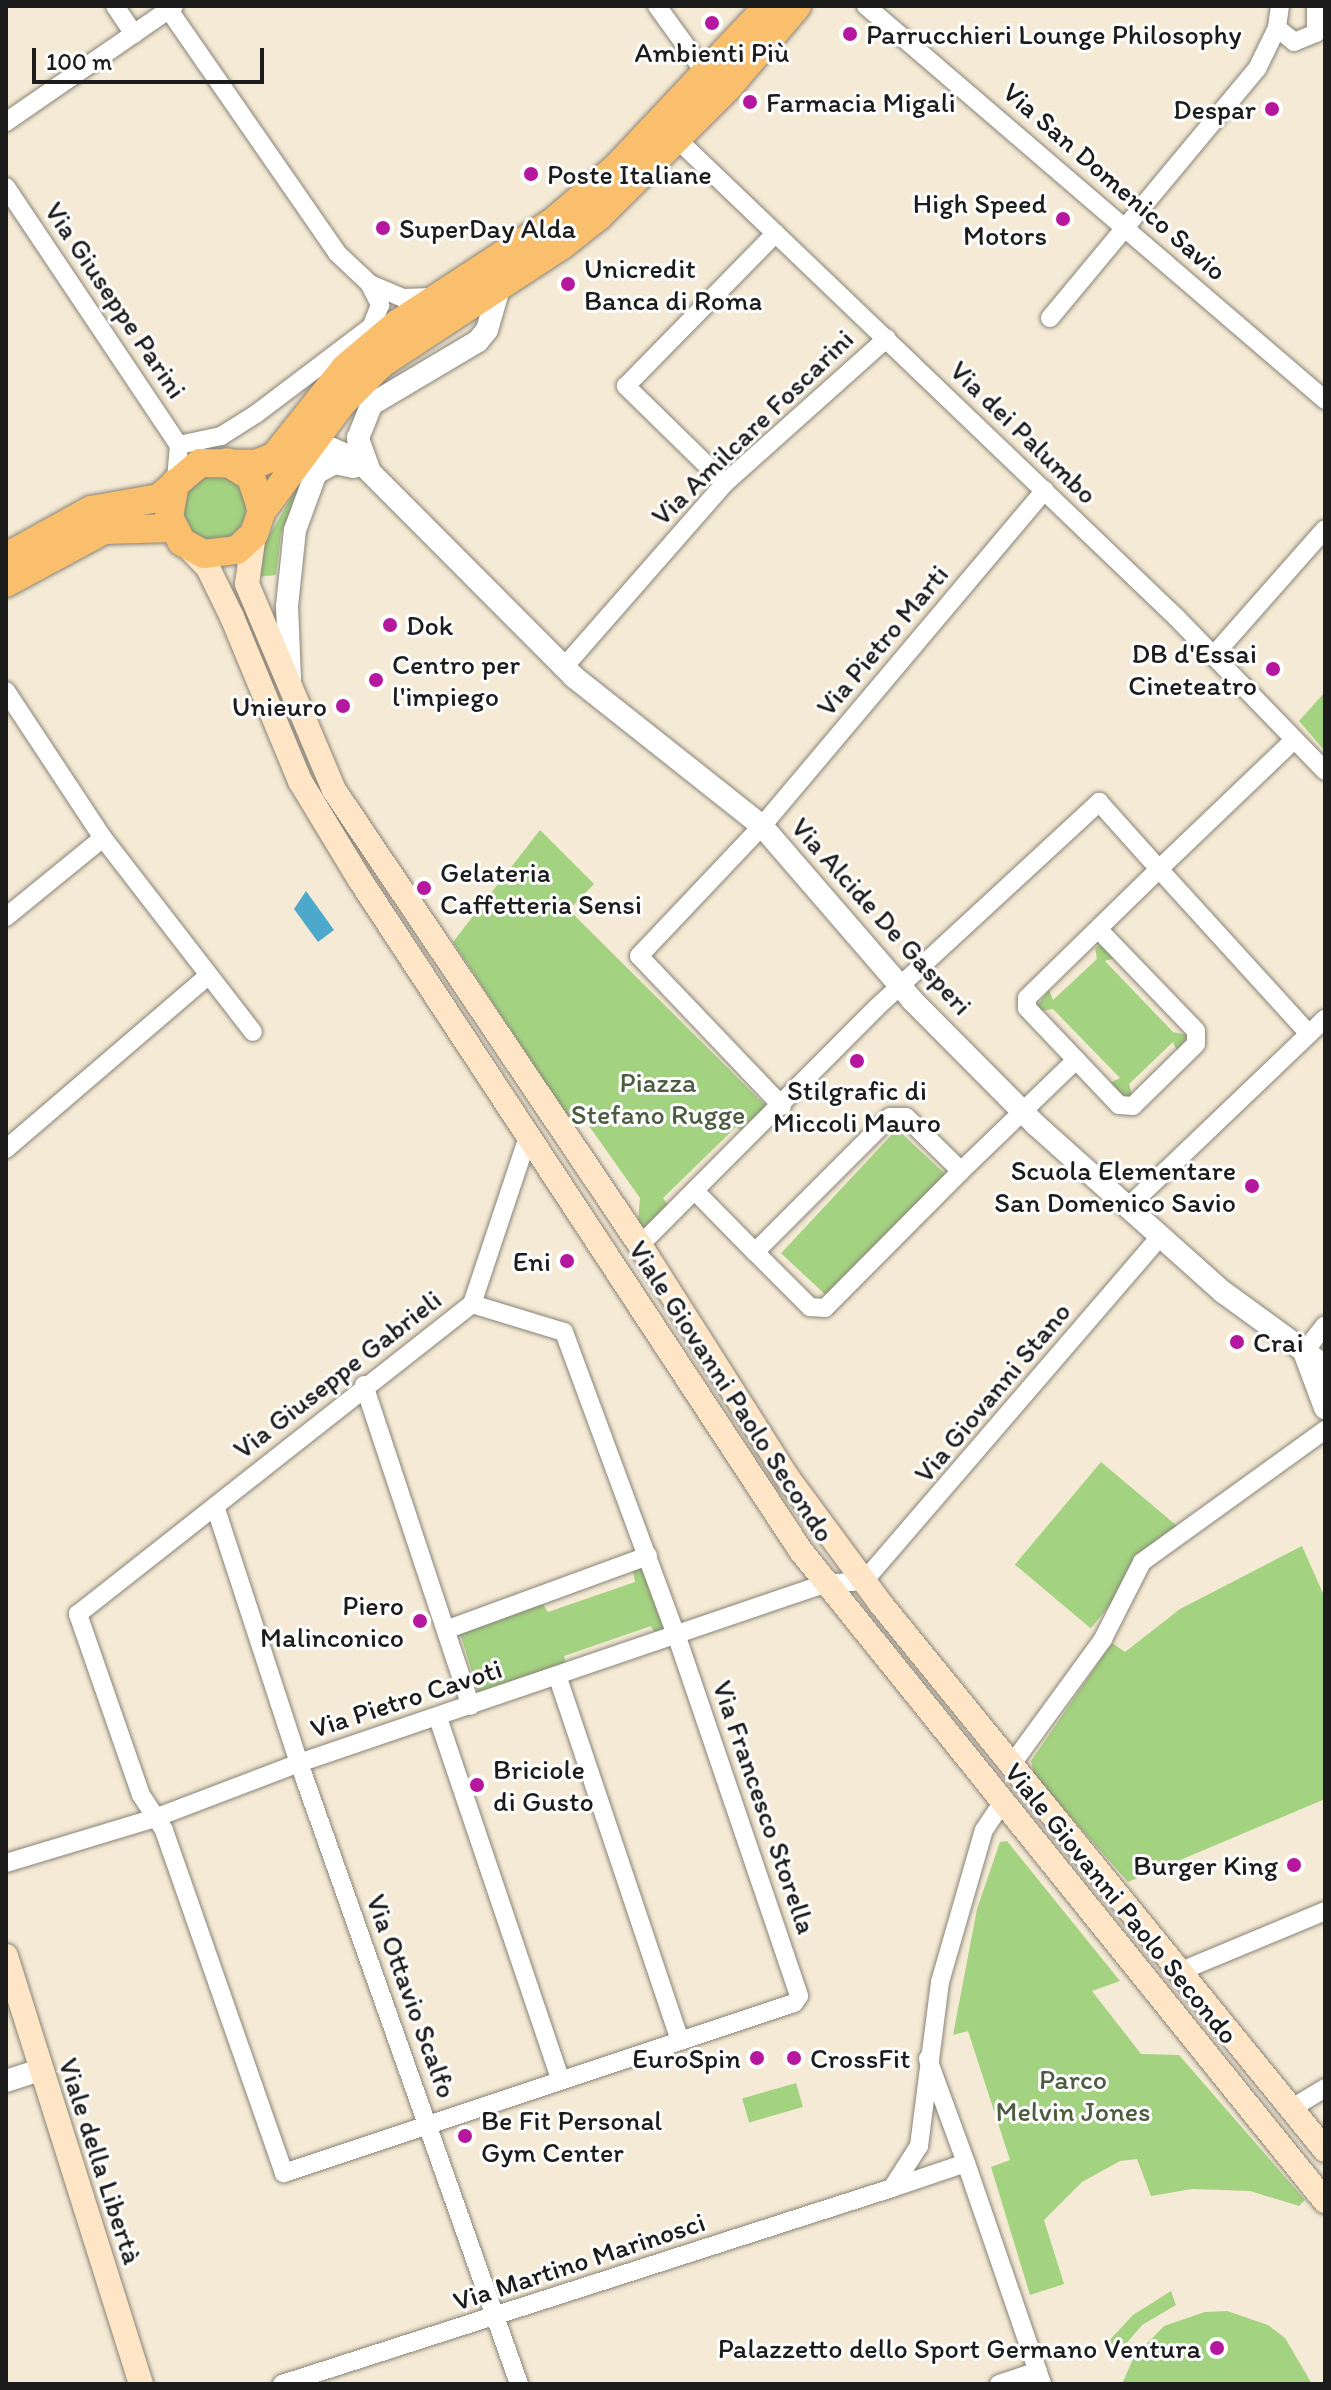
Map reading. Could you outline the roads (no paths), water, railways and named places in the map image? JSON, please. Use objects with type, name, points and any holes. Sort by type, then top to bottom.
[{"type":"main road","points":[[6,557],[76,516],[109,505],[144,503],[168,492],[200,463],[255,464],[274,457],[345,368],[397,324],[553,222],[618,166],[707,75],[768,6]]},
{"type":"main road","points":[[6,583],[104,530],[181,538],[222,555],[258,523],[342,403],[382,363],[590,224],[678,140],[797,6]]},
{"type":"main road","points":[[225,462],[251,477],[258,523]]},
{"type":"main road","points":[[175,483],[168,504],[181,538]]},
{"type":"main road","name":"Viale Giovanni Paolo Secondo","points":[[258,523],[247,584],[292,697],[334,790],[382,865],[640,1245],[788,1478],[864,1581],[1325,2150]]},
{"type":"main road","name":"Viale Giovanni Paolo Secondo","points":[[181,538],[208,568],[232,617],[300,781],[360,880],[824,1584],[1325,2201]]},
{"type":"main road","points":[[360,880],[382,865]]},
{"type":"main road","points":[[613,1264],[640,1245]]},
{"type":"main road","name":"Viale della Libertà","points":[[6,1956],[141,2384]]},
{"type":"street","points":[[115,6],[134,34]]},
{"type":"street","points":[[657,6],[707,75]]},
{"type":"street","name":"Via San Domenico Savio","points":[[866,6],[1325,400]]},
{"type":"street","points":[[1262,6],[1301,40],[1325,48]]},
{"type":"street","points":[[6,122],[172,8],[337,253],[369,283],[403,298],[444,295]]},
{"type":"street","points":[[1050,318],[1257,69],[1301,40],[1320,16]]},
{"type":"street","points":[[1257,69],[1277,18]]},
{"type":"street","name":"Via dei Palumbo","points":[[678,140],[1045,490],[1325,771]]},
{"type":"street","name":"Via Giuseppe Parini","points":[[6,187],[179,445]]},
{"type":"street","points":[[725,483],[626,386],[776,233]]},
{"type":"street","points":[[175,483],[181,467],[179,445],[221,436],[377,320],[380,305],[369,283]]},
{"type":"street","points":[[372,478],[358,438],[372,404],[478,341],[487,330],[500,285]]},
{"type":"street","name":"Via Amilcare Foscarini","points":[[564,667],[725,483],[887,338]]},
{"type":"street","name":"Via Alcide De Gasperi","points":[[303,456],[315,450],[347,453],[564,667],[762,826],[900,986],[1022,1110],[1223,1292],[1325,1366]]},
{"type":"street","points":[[292,697],[288,580],[304,499],[316,473],[325,466],[348,464],[372,478]]},
{"type":"street","name":"Via Pietro Marti","points":[[782,1106],[639,956],[762,826],[1045,490]]},
{"type":"street","points":[[1213,656],[1325,529]]},
{"type":"street","points":[[6,691],[103,838],[253,1032]]},
{"type":"street","points":[[1098,929],[1196,1031],[1196,1044],[1133,1106],[1119,1105],[1027,1008],[1027,998],[1159,869],[1294,740]]},
{"type":"street","points":[[640,1245],[900,986],[1099,802],[1309,1034]]},
{"type":"street","points":[[6,917],[103,838]]},
{"type":"street","points":[[6,1149],[209,975]]},
{"type":"street","points":[[1128,1207],[1325,1019]]},
{"type":"street","points":[[695,1191],[810,1307],[825,1308],[1076,1060]]},
{"type":"street","points":[[755,1252],[890,1117],[906,1117],[961,1171]]},
{"type":"street","points":[[472,1304],[528,1137]]},
{"type":"street","name":"Via Giovanni Stano","points":[[864,1581],[1161,1236]]},
{"type":"street","name":"Via Giuseppe Gabrieli","points":[[155,1818],[141,1795],[78,1614],[364,1385],[472,1304],[564,1332],[677,1637]]},
{"type":"street","points":[[1325,1325],[1304,1352],[1325,1408]]},
{"type":"street","points":[[364,1385],[448,1629],[471,1706]]},
{"type":"street","points":[[1012,1764],[1103,1639],[1142,1562],[1325,1430]]},
{"type":"street","name":"Via Ottavio Scalfo","points":[[215,1506],[299,1763],[519,2384]]},
{"type":"street","points":[[448,1629],[648,1556]]},
{"type":"street","name":"Via Pietro Cavoti","points":[[6,1863],[155,1818],[299,1763],[558,1678],[824,1584],[864,1581]]},
{"type":"street","name":"Via Francesco Storella","points":[[677,1637],[799,1996],[794,2003],[680,2040]]},
{"type":"street","points":[[155,1818],[164,1830],[284,2173],[680,2040],[558,1678]]},
{"type":"street","points":[[438,1718],[560,2078]]},
{"type":"street","points":[[892,2188],[919,2146],[927,2058],[963,1891],[984,1830],[1003,1802]]},
{"type":"street","points":[[1181,1971],[1325,1911]]},
{"type":"street","points":[[927,2058],[1040,2378],[999,2384]]},
{"type":"street","points":[[6,2081],[40,2070]]},
{"type":"street","points":[[1292,2108],[1325,2088]]},
{"type":"street","name":"Via Martino Marinosci","points":[[282,2384],[498,2318],[966,2163]]},
{"type":"water","points":[[306,891],[334,930],[318,942],[294,909]]},
{"type":"place","name":"Ambienti Più","points":[[712,23]]},
{"type":"place","name":"Parrucchieri Lounge Philosophy","points":[[850,34]]},
{"type":"place","name":"Farmacia Migali","points":[[750,102]]},
{"type":"place","name":"Despar","points":[[1272,109]]},
{"type":"place","name":"Poste Italiane","points":[[531,174]]},
{"type":"place","name":"High Speed Motors","points":[[1063,219]]},
{"type":"place","name":"SuperDay Alda","points":[[383,228]]},
{"type":"place","name":"Unicredit Banca di Roma","points":[[568,284]]},
{"type":"place","name":"Dok","points":[[390,625]]},
{"type":"place","name":"DB d'Essai Cineteatro","points":[[1273,669]]},
{"type":"place","name":"Centro per l'impiego","points":[[376,680]]},
{"type":"place","name":"Unieuro","points":[[343,706]]},
{"type":"place","name":"Gelateria Caffetteria Sensi","points":[[424,888]]},
{"type":"place","name":"Stilgrafic di Miccoli Mauro","points":[[857,1061]]},
{"type":"place","name":"Scuola Elementare San Domenico Savio","points":[[1252,1186]]},
{"type":"place","name":"Eni","points":[[567,1261]]},
{"type":"place","name":"Crai","points":[[1237,1342]]},
{"type":"place","name":"Piero Malinconico","points":[[420,1621]]},
{"type":"place","name":"Briciole di Gusto","points":[[477,1785]]},
{"type":"place","name":"Burger King","points":[[1294,1865]]},
{"type":"place","name":"EuroSpin","points":[[757,2058]]},
{"type":"place","name":"CrossFit","points":[[794,2058]]},
{"type":"place","name":"Be Fit Personal Gym Center","points":[[465,2136]]},
{"type":"place","name":"Palazzetto dello Sport Germano Ventura","points":[[1217,2348]]},
{"type":"park label","name":"Piazza Stefano Rugge","points":[[658,1098]]},
{"type":"park label","name":"Parco Melvin Jones","points":[[1073,2095]]}]
